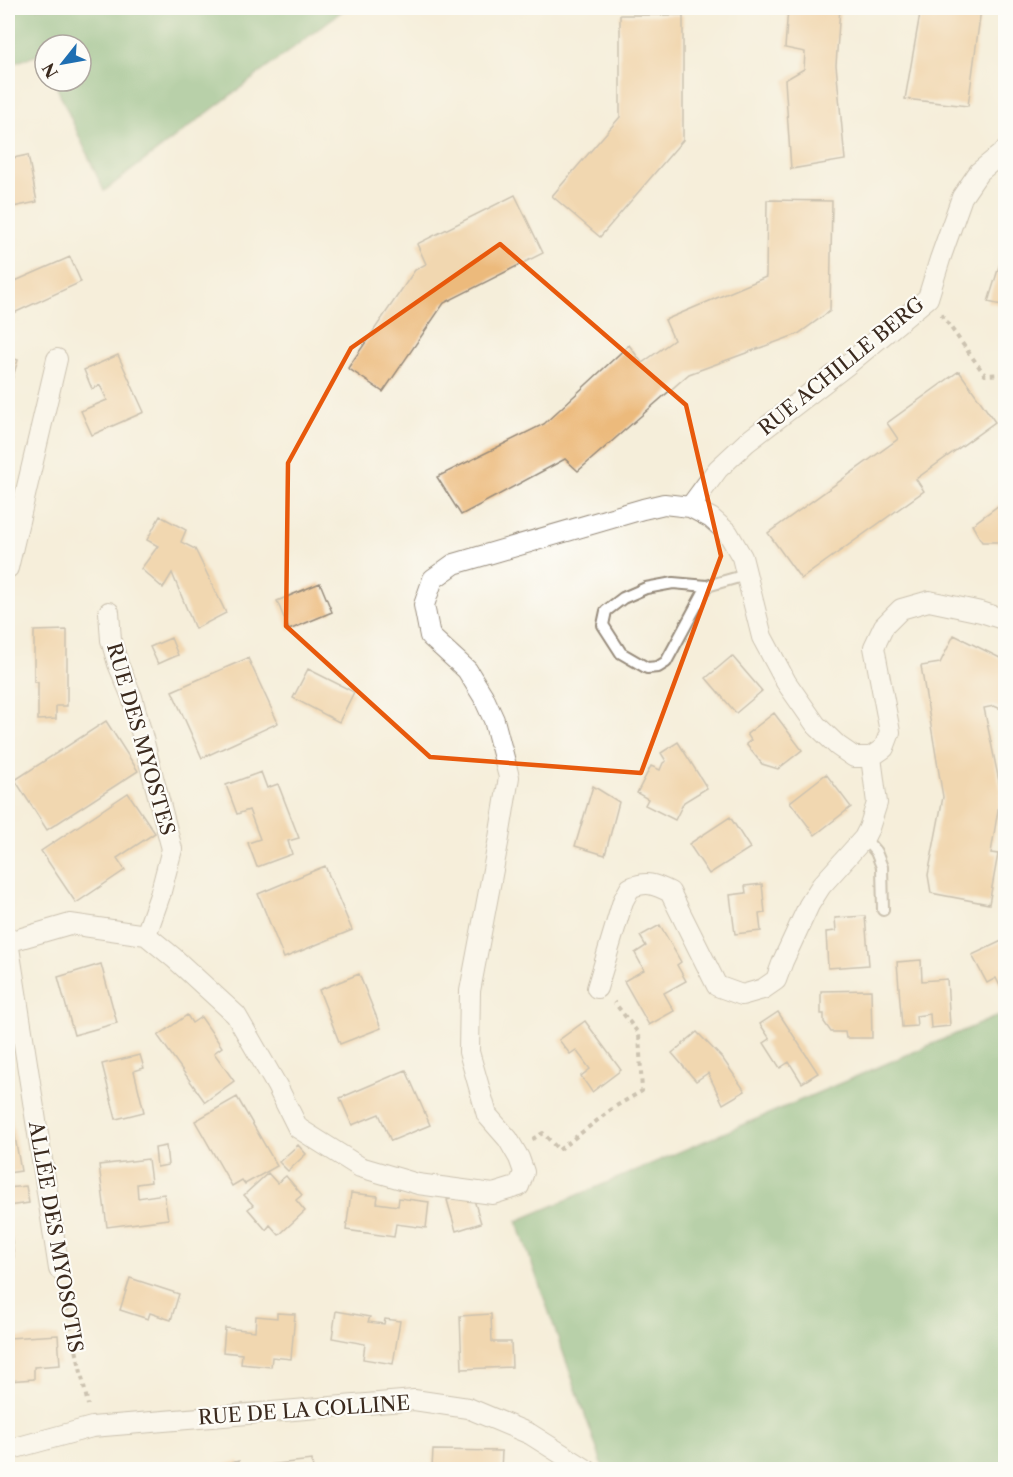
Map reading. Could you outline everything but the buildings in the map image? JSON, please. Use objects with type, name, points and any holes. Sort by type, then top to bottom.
[{"type":"street","name":"RUE ACHILLE BERG","points":[[690,507],[718,469],[747,442],[848,365],[928,298],[939,259],[962,197],[980,172],[1005,150]]},
{"type":"street","points":[[8,568],[57,359]]},
{"type":"street","points":[[8,941],[70,924],[146,935],[174,957],[236,1015],[298,1128],[360,1167],[418,1184],[493,1194],[519,1186],[524,1172],[519,1158],[508,1139],[487,1115],[469,1052],[470,992],[509,777],[494,720],[483,696],[467,670],[430,636],[424,605],[433,579],[454,564],[664,504],[690,507],[711,518],[728,533],[742,557],[762,637],[786,682],[816,725],[838,746],[854,757],[871,757],[884,748],[890,732],[874,647],[884,626],[901,609],[929,601],[981,612],[1005,620]]},
{"type":"street","name":"RUE DES MYOSTES","points":[[109,612],[111,640],[132,697],[172,849],[160,895],[146,935]]},
{"type":"street","points":[[598,986],[623,901],[630,888],[642,883],[656,885],[670,892],[717,986],[742,995],[763,988],[776,980],[809,904],[821,886],[864,838],[869,828],[877,803],[871,757]]},
{"type":"street","name":"ALLÉE DES MYOSOTIS","points":[[8,941],[58,1269]]},
{"type":"street","name":"RUE DE LA COLLINE","points":[[8,1450],[92,1427],[414,1400],[468,1408],[530,1434],[587,1470]]},
{"type":"lane","points":[[707,586],[666,662],[658,667],[646,668],[621,653],[603,625],[606,611],[623,597],[646,588],[673,583],[707,586],[746,575]]},
{"type":"lane","points":[[864,838],[876,852],[882,867],[883,910]]},
{"type":"path","points":[[928,298],[985,375],[1005,374]]},
{"type":"path","points":[[538,1145],[534,1138],[543,1133],[559,1150],[602,1116],[642,1091],[639,1034],[598,986]]},
{"type":"path","name":"ALLÉE DES MYOSOTIS","points":[[58,1269],[92,1427]]},
{"type":"highlighted area","points":[[500,244],[686,405],[721,556],[641,773],[430,757],[286,626],[288,463],[351,348]]},
{"type":"green space","points":[[8,8],[345,8],[104,191],[59,93],[93,93],[93,33],[33,33],[33,57],[8,65]]},
{"type":"green space","points":[[1005,1013],[1005,1469],[604,1469],[517,1221]]}]
